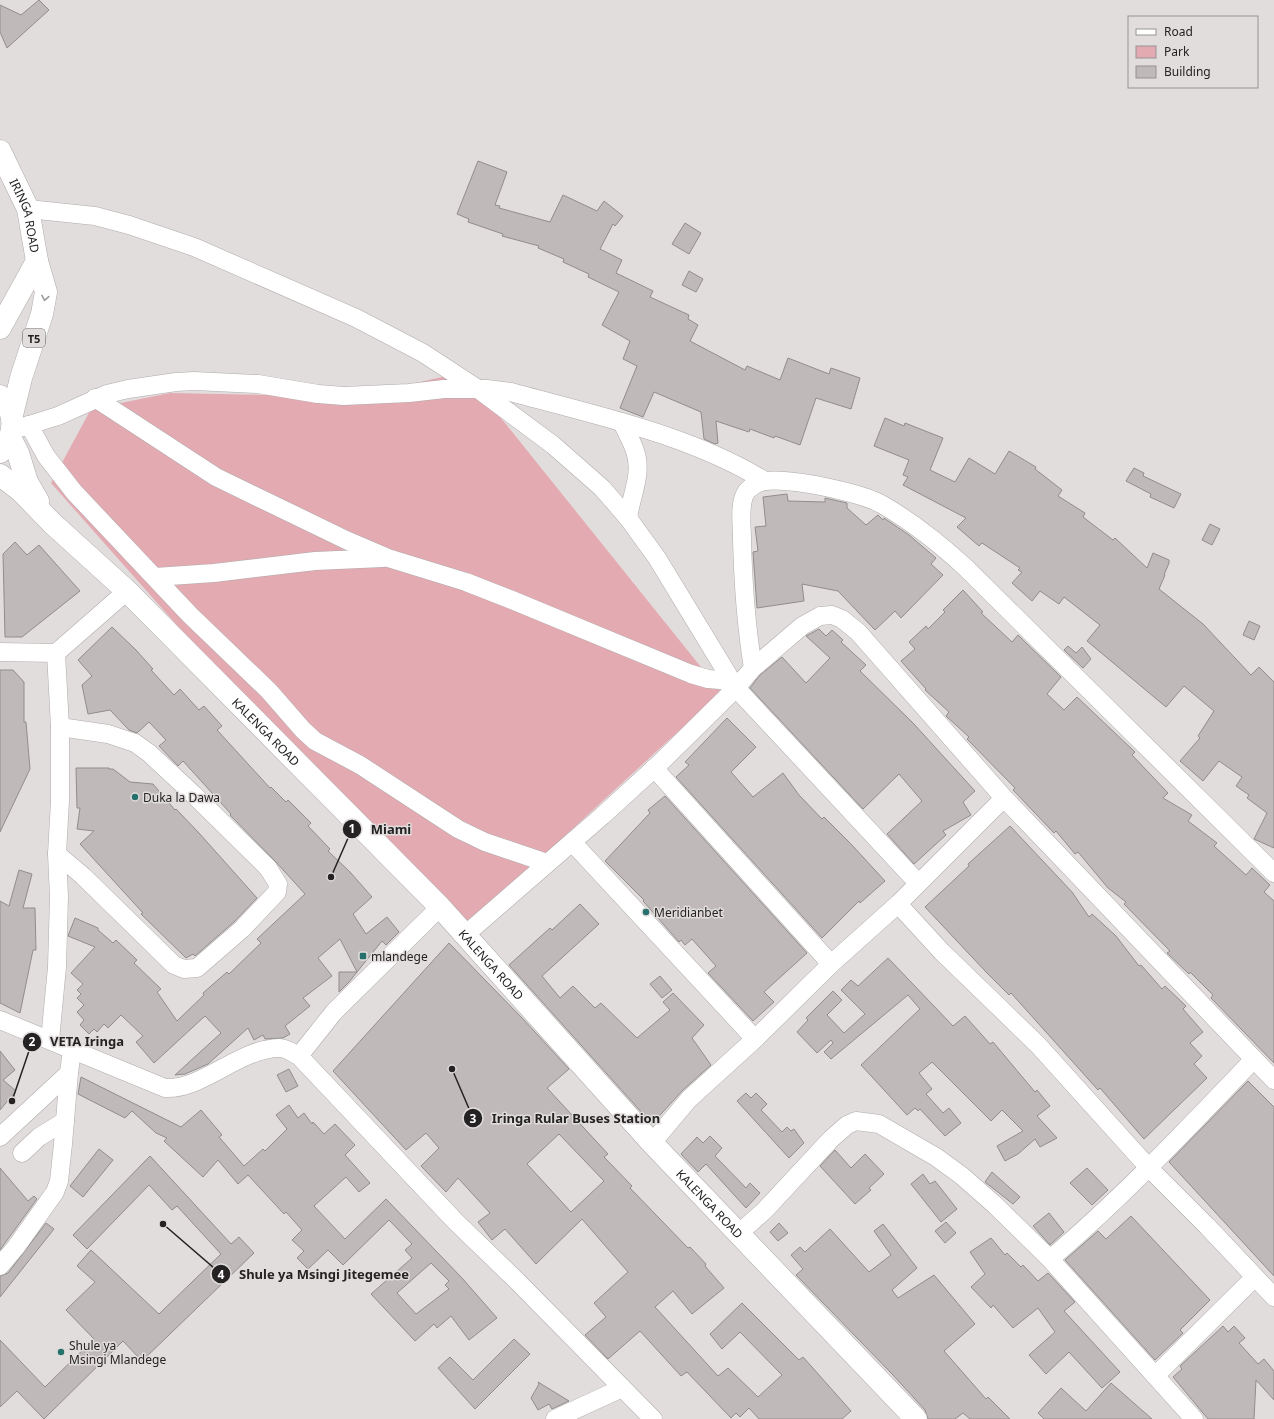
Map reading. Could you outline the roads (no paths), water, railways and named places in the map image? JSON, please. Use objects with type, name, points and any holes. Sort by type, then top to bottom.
[{"type":"main road","name":"IRINGA ROAD","points":[[0,151],[28,209],[37,261]]},
{"type":"main road","points":[[0,328],[37,261]]},
{"type":"main road","name":"T5","points":[[13,432],[21,378],[42,314],[46,292],[37,261]]},
{"type":"main road","name":"KALENGA ROAD","points":[[0,396],[6,402],[18,453],[27,482],[53,524]]},
{"type":"main road","name":"KALENGA ROAD","points":[[0,475],[21,492],[53,524],[127,591],[440,907],[652,1143],[916,1419]]},
{"type":"street","points":[[28,209],[95,216],[129,225],[194,247],[356,318],[423,353],[478,388],[553,445],[602,488],[628,518],[657,558],[734,685],[918,883]]},
{"type":"street","points":[[13,432],[58,416],[95,398],[128,389],[194,381],[258,384],[318,394],[344,396],[478,388],[511,392],[658,433],[715,455],[765,481],[818,487],[854,494],[882,505],[952,556],[1125,724],[1274,873]]},
{"type":"street","points":[[95,398],[216,477],[346,540],[388,558],[466,582],[691,674],[734,685]]},
{"type":"street","points":[[622,422],[635,451],[638,473],[628,518]]},
{"type":"street","points":[[13,432],[46,456],[74,492],[190,615],[269,691],[303,730],[315,740],[360,765],[458,829],[492,845],[547,863]]},
{"type":"street","points":[[753,668],[743,591],[743,507],[745,494],[749,489],[765,481]]},
{"type":"street","points":[[155,577],[214,573],[315,561],[388,558]]},
{"type":"street","points":[[0,652],[56,653],[127,591]]},
{"type":"street","points":[[466,935],[654,768],[734,685],[753,668],[802,626],[820,616],[832,615],[842,619],[858,632],[1004,798],[1274,1080]]},
{"type":"street","points":[[50,1040],[57,967],[59,897],[57,854],[60,801],[60,727],[56,653]]},
{"type":"street","points":[[57,854],[83,876],[174,965],[184,969],[196,968],[224,946],[276,892],[278,884],[268,868],[149,753],[134,743],[108,734],[60,727]]},
{"type":"street","points":[[654,768],[831,964]]},
{"type":"street","points":[[652,1143],[688,1100],[755,1039],[831,964],[898,904],[1004,798]]},
{"type":"street","points":[[572,842],[755,1039]]},
{"type":"street","points":[[898,904],[942,952],[1038,1045],[1149,1168],[1207,1226],[1274,1297]]},
{"type":"street","points":[[299,1056],[334,1012],[440,907]]},
{"type":"street","points":[[0,1020],[165,1088],[174,1089],[182,1087],[247,1055],[280,1048],[299,1056],[455,1221],[517,1281],[652,1419]]},
{"type":"street","points":[[0,1266],[16,1247],[55,1192],[59,1181],[72,1050]]},
{"type":"street","points":[[1050,1259],[1097,1219],[1149,1168],[1254,1059]]},
{"type":"street","points":[[0,1138],[69,1073]]},
{"type":"street","points":[[22,1153],[39,1137],[65,1121]]},
{"type":"street","points":[[738,1234],[784,1191],[831,1139],[847,1125],[856,1121],[866,1121],[879,1124],[936,1157],[962,1176],[995,1205],[1050,1259],[1194,1419]]},
{"type":"street","points":[[1156,1375],[1256,1277]]},
{"type":"street","points":[[555,1419],[622,1388]]},
{"type":"place","name":"Duka la Dawa","points":[[135,797]]},
{"type":"place","name":"Miami","points":[[331,877]]},
{"type":"place","name":"Meridianbet","points":[[646,912]]},
{"type":"place","name":"mlandege","points":[[363,956]]},
{"type":"place","name":"Iringa Rular Buses Station","points":[[452,1069]]},
{"type":"place","name":"VETA Iringa","points":[[12,1101]]},
{"type":"place","name":"Shule ya Msingi Jitegemee","points":[[163,1224]]},
{"type":"place","name":"Shule ya Msingi Mlandege","points":[[61,1352]]}]
